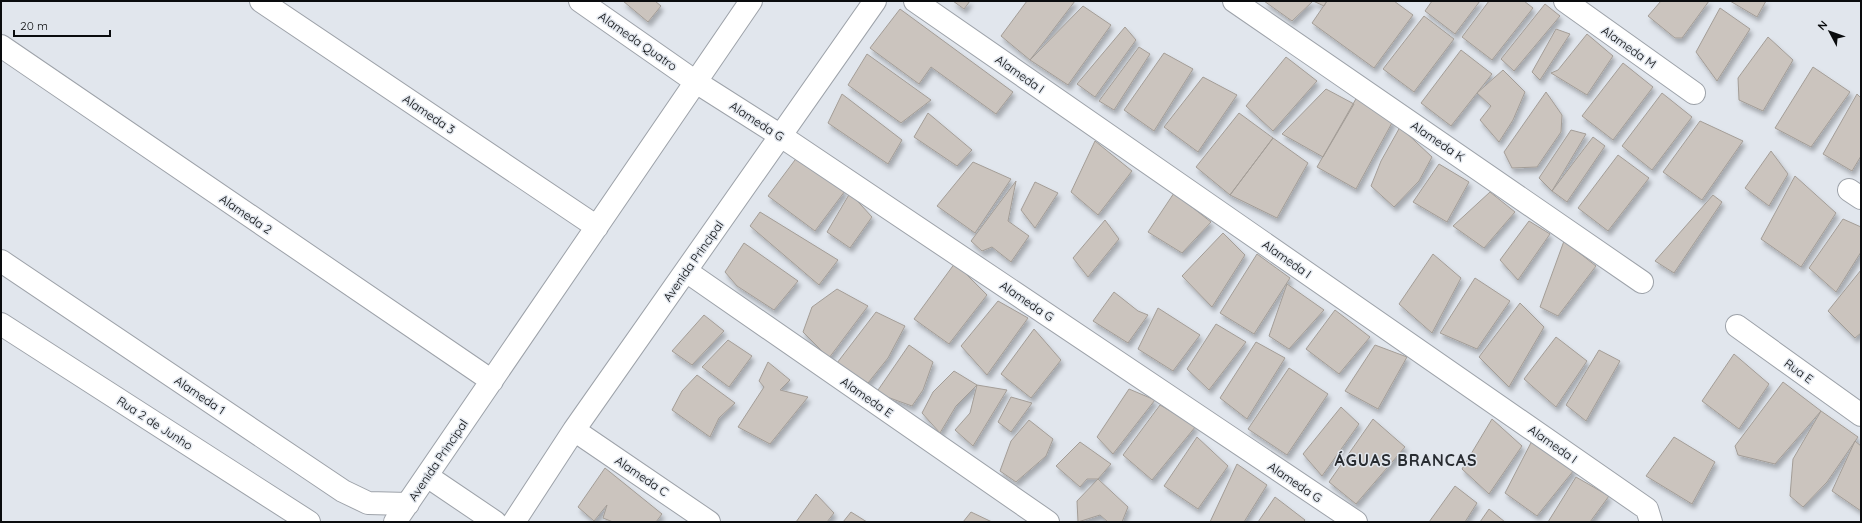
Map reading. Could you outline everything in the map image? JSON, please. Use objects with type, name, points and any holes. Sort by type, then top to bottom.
[{"type":"street","name":"Alameda 3","points":[[261,1],[597,227]]},
{"type":"street","name":"Alameda Quatro","points":[[580,1],[696,82]]},
{"type":"street","name":"Avenida Principal","points":[[395,522],[752,1]]},
{"type":"street","name":"Avenida Principal","points":[[514,522],[574,430],[875,1]]},
{"type":"street","name":"Alameda I","points":[[915,1],[1647,509],[1651,522]]},
{"type":"street","name":"Alameda K","points":[[1234,1],[1642,282]]},
{"type":"street","name":"Alameda M","points":[[1565,1],[1694,93]]},
{"type":"street","name":"Alameda 2","points":[[1,46],[492,381]]},
{"type":"street","name":"Alameda G","points":[[696,82],[781,136],[1356,522]]},
{"type":"street","name":"Alameda 1","points":[[1,261],[343,491],[368,503],[408,504]]},
{"type":"street","name":"Alameda E","points":[[686,271],[1048,522]]},
{"type":"street","name":"Rua 2 de Junho","points":[[1,324],[309,522]]},
{"type":"street","name":"Rua E","points":[[1737,326],[1861,416]]},
{"type":"street","name":"Alameda C","points":[[574,430],[709,522]]},
{"type":"street","points":[[427,476],[495,522]]},
{"type":"building","points":[[623,1],[655,1],[661,6],[648,22]]},
{"type":"building","points":[[953,1],[970,1],[964,9]]},
{"type":"building","points":[[1027,1],[1075,1],[1030,60],[1001,36]]},
{"type":"building","points":[[1264,1],[1313,1],[1292,21]]},
{"type":"building","points":[[1313,1],[1327,1],[1324,6]]},
{"type":"building","points":[[1327,1],[1394,1],[1413,15],[1374,68],[1312,23]]},
{"type":"building","points":[[1432,1],[1480,1],[1455,34],[1425,11]]},
{"type":"building","points":[[1489,1],[1524,1],[1533,8],[1492,60],[1462,37]]},
{"type":"building","points":[[1661,1],[1709,1],[1682,38],[1675,38],[1648,16]]},
{"type":"building","points":[[1730,1],[1766,1],[1757,17]]},
{"type":"building","points":[[1545,4],[1560,16],[1514,71],[1501,59]]},
{"type":"building","points":[[1083,6],[1111,25],[1068,85],[1030,60]]},
{"type":"building","points":[[1720,8],[1750,29],[1717,81],[1696,52]]},
{"type":"building","points":[[900,9],[1013,92],[996,114],[931,67],[919,84],[870,48]]},
{"type":"building","points":[[1424,16],[1454,39],[1414,92],[1383,69]]},
{"type":"building","points":[[1125,27],[1136,40],[1095,97],[1077,84]]},
{"type":"building","points":[[1556,29],[1570,34],[1540,80],[1532,72]]},
{"type":"building","points":[[1587,34],[1613,56],[1587,95],[1551,73],[1558,70]]},
{"type":"building","points":[[1768,37],[1793,60],[1763,111],[1739,100],[1738,78]]},
{"type":"building","points":[[1139,47],[1150,54],[1114,110],[1099,101]]},
{"type":"building","points":[[1461,50],[1492,74],[1451,126],[1421,103]]},
{"type":"building","points":[[1164,53],[1193,69],[1154,131],[1124,110]]},
{"type":"building","points":[[867,54],[931,100],[901,123],[848,85]]},
{"type":"building","points":[[1286,57],[1317,81],[1273,131],[1246,106]]},
{"type":"building","points":[[1623,63],[1653,87],[1613,140],[1582,116]]},
{"type":"building","points":[[1813,67],[1850,92],[1811,147],[1775,128]]},
{"type":"building","points":[[1503,70],[1525,92],[1513,120],[1499,142],[1480,120],[1491,106],[1477,93]]},
{"type":"building","points":[[1203,77],[1237,95],[1198,152],[1164,127]]},
{"type":"building","points":[[1326,89],[1354,104],[1323,157],[1282,134]]},
{"type":"building","points":[[1546,92],[1562,115],[1561,132],[1537,167],[1512,168],[1504,152]]},
{"type":"building","points":[[1662,93],[1692,117],[1652,170],[1622,146]]},
{"type":"building","points":[[842,94],[902,140],[888,164],[828,123]]},
{"type":"building","points":[[1857,94],[1861,98],[1861,156],[1852,171],[1823,154]]},
{"type":"building","points":[[1357,97],[1393,121],[1356,189],[1317,167]]},
{"type":"building","points":[[928,113],[972,150],[957,166],[914,137]]},
{"type":"building","points":[[1239,113],[1273,138],[1230,195],[1196,167]]},
{"type":"building","points":[[1700,121],[1743,141],[1702,200],[1663,172]]},
{"type":"building","points":[[1400,127],[1432,157],[1419,181],[1394,207],[1371,186],[1381,161]]},
{"type":"building","points":[[1571,130],[1586,134],[1552,191],[1539,178]]},
{"type":"building","points":[[1593,137],[1605,146],[1567,202],[1552,191]]},
{"type":"building","points":[[1273,138],[1308,163],[1277,218],[1230,195]]},
{"type":"building","points":[[1095,141],[1132,171],[1098,215],[1071,192]]},
{"type":"building","points":[[1771,151],[1788,174],[1769,206],[1745,188]]},
{"type":"building","points":[[1618,155],[1649,178],[1608,231],[1578,208]]},
{"type":"building","points":[[798,156],[845,191],[815,231],[768,196]]},
{"type":"building","points":[[973,162],[1011,179],[975,233],[937,206]]},
{"type":"building","points":[[1439,164],[1469,182],[1447,222],[1413,202]]},
{"type":"building","points":[[1795,176],[1836,213],[1801,267],[1761,239]]},
{"type":"building","points":[[1016,181],[1008,221],[1029,236],[1011,262],[992,247],[982,251],[971,241]]},
{"type":"building","points":[[1035,182],[1058,193],[1035,228],[1021,210]]},
{"type":"building","points":[[1490,192],[1515,212],[1484,248],[1453,226]]},
{"type":"building","points":[[850,193],[872,217],[850,248],[827,232]]},
{"type":"building","points":[[1174,193],[1211,222],[1182,253],[1148,232]]},
{"type":"building","points":[[1713,195],[1722,202],[1674,273],[1655,261]]},
{"type":"building","points":[[760,212],[838,260],[819,285],[750,226]]},
{"type":"building","points":[[1843,219],[1861,227],[1861,252],[1836,292],[1809,268]]},
{"type":"building","points":[[1105,220],[1119,239],[1088,277],[1073,258]]},
{"type":"building","points":[[1529,221],[1550,234],[1518,280],[1500,260]]},
{"type":"building","points":[[1223,233],[1245,255],[1212,307],[1182,276]]},
{"type":"building","points":[[1564,241],[1596,266],[1558,316],[1540,307]]},
{"type":"building","points":[[744,243],[798,281],[774,310],[737,286],[725,272]]},
{"type":"building","points":[[1257,254],[1290,278],[1254,334],[1220,313]]},
{"type":"building","points":[[1433,254],[1461,278],[1432,333],[1399,304]]},
{"type":"building","points":[[955,263],[987,295],[949,344],[914,319]]},
{"type":"building","points":[[1861,270],[1861,333],[1855,338],[1828,311]]},
{"type":"building","points":[[1475,278],[1510,301],[1477,349],[1440,333]]},
{"type":"building","points":[[1287,284],[1324,310],[1289,349],[1269,336]]},
{"type":"building","points":[[837,289],[868,306],[829,358],[803,332],[812,307]]},
{"type":"building","points":[[1114,292],[1138,311],[1148,315],[1128,343],[1093,321]]},
{"type":"building","points":[[998,301],[1028,318],[987,375],[961,346]]},
{"type":"building","points":[[1520,303],[1544,327],[1509,387],[1479,357]]},
{"type":"building","points":[[1158,308],[1200,335],[1173,371],[1138,349]]},
{"type":"building","points":[[1335,310],[1370,337],[1339,374],[1306,349]]},
{"type":"building","points":[[876,312],[905,326],[888,358],[868,383],[837,363]]},
{"type":"building","points":[[704,315],[724,331],[692,365],[672,351]]},
{"type":"building","points":[[1216,324],[1246,342],[1209,390],[1187,369]]},
{"type":"building","points":[[1034,329],[1061,360],[1031,398],[1001,374]]},
{"type":"building","points":[[1556,337],[1587,361],[1556,407],[1524,379]]},
{"type":"building","points":[[728,340],[752,356],[729,387],[702,367]]},
{"type":"building","points":[[1256,342],[1285,358],[1247,419],[1220,398]]},
{"type":"building","points":[[909,345],[933,362],[923,390],[912,406],[876,393]]},
{"type":"building","points":[[1375,345],[1407,357],[1378,409],[1345,391]]},
{"type":"building","points":[[1599,350],[1620,361],[1586,421],[1566,405]]},
{"type":"building","points":[[1734,354],[1769,384],[1739,429],[1702,401]]},
{"type":"building","points":[[768,362],[790,380],[780,390],[808,397],[770,444],[738,427],[764,387],[759,381]]},
{"type":"building","points":[[1289,368],[1328,394],[1287,455],[1248,429]]},
{"type":"building","points":[[954,371],[977,385],[956,406],[940,433],[922,413],[933,392]]},
{"type":"building","points":[[697,375],[735,403],[719,418],[710,437],[672,410],[682,391]]},
{"type":"building","points":[[1783,382],[1821,411],[1775,464],[1738,455],[1735,446]]},
{"type":"building","points":[[977,385],[1007,390],[973,446],[955,430],[970,413]]},
{"type":"building","points":[[1129,389],[1155,400],[1113,454],[1097,437]]},
{"type":"building","points":[[1011,397],[1032,403],[1011,432],[998,422]]},
{"type":"building","points":[[1160,405],[1196,426],[1152,480],[1123,455]]},
{"type":"building","points":[[1341,407],[1359,424],[1322,476],[1303,454]]},
{"type":"building","points":[[1821,411],[1858,437],[1827,482],[1803,507],[1790,496],[1793,459]]},
{"type":"building","points":[[1373,419],[1405,447],[1356,504],[1329,482]]},
{"type":"building","points":[[1492,419],[1522,446],[1489,494],[1462,469]]},
{"type":"building","points":[[1029,420],[1053,439],[1046,456],[1016,482],[1000,471],[1011,441]]},
{"type":"building","points":[[1197,437],[1228,466],[1198,509],[1164,486]]},
{"type":"building","points":[[1534,437],[1574,470],[1537,516],[1505,493]]},
{"type":"building","points":[[1674,437],[1715,462],[1692,504],[1646,476]]},
{"type":"building","points":[[1855,441],[1861,446],[1861,511],[1832,491]]},
{"type":"building","points":[[1080,442],[1111,464],[1098,479],[1087,479],[1080,487],[1056,466]]},
{"type":"building","points":[[1237,464],[1267,485],[1244,522],[1210,522]]},
{"type":"building","points":[[605,468],[662,514],[656,522],[613,522],[603,518],[607,505],[594,521],[578,507]]},
{"type":"building","points":[[1576,477],[1609,496],[1590,522],[1548,522]]},
{"type":"building","points":[[1098,479],[1128,507],[1122,522],[1108,522],[1100,515],[1078,522],[1077,501]]},
{"type":"building","points":[[1455,486],[1477,503],[1465,522],[1429,522]]},
{"type":"building","points":[[816,494],[834,513],[827,522],[796,522]]},
{"type":"building","points":[[1275,497],[1305,520],[1303,522],[1258,522]]},
{"type":"building","points":[[1489,509],[1505,522],[1480,522]]},
{"type":"building","points":[[851,512],[867,522],[843,522]]},
{"type":"building","points":[[971,512],[992,522],[963,522]]},
{"type":"district","name":"ÁGUAS BRANCAS","points":[[1406,460]]}]
